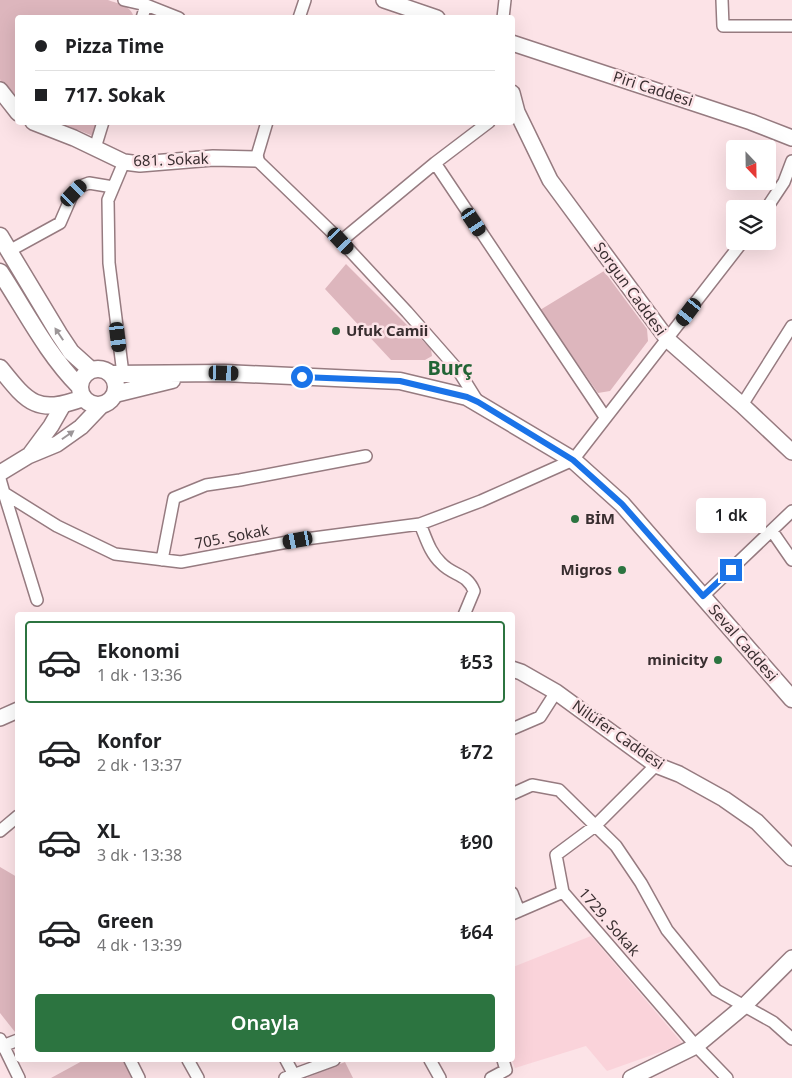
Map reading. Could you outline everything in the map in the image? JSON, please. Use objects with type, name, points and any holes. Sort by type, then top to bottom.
[{"type":"main road","points":[[0,236],[71,352],[91,370],[83,376],[81,392]]},
{"type":"main road","points":[[0,272],[54,356],[89,403],[102,405]]},
{"type":"main road","points":[[0,367],[18,391],[32,402],[56,406],[81,392]]},
{"type":"main road","name":"Seval Caddesi","points":[[91,370],[101,369],[117,374],[198,373],[400,381],[467,397],[478,402],[573,460],[622,504],[792,700]]},
{"type":"main road","name":"Seval Caddesi","points":[[102,405],[112,399],[115,394],[198,373]]},
{"type":"main road","points":[[115,394],[117,374]]},
{"type":"street","points":[[124,0],[146,5],[171,15]]},
{"type":"street","points":[[300,15],[305,0]]},
{"type":"street","points":[[384,0],[403,3],[430,15]]},
{"type":"street","points":[[503,15],[505,0]]},
{"type":"street","points":[[722,0],[723,26],[792,26]]},
{"type":"street","points":[[143,15],[146,5]]},
{"type":"street","name":"Piri Caddesi","points":[[515,44],[752,122],[792,138]]},
{"type":"street","points":[[0,90],[15,109]]},
{"type":"street","name":"Sorgun Caddesi","points":[[515,113],[550,180],[668,340],[792,452]]},
{"type":"street","name":"681. Sokak","points":[[41,125],[74,138],[124,162],[140,164],[213,158],[256,159]]},
{"type":"street","points":[[95,148],[102,125]]},
{"type":"street","points":[[266,125],[256,159],[341,241],[407,312],[458,370],[478,402]]},
{"type":"street","points":[[341,241],[435,163],[485,125]]},
{"type":"street","points":[[772,200],[784,182],[792,161]]},
{"type":"street","points":[[117,374],[109,263],[108,200],[124,162]]},
{"type":"street","points":[[435,163],[605,418]]},
{"type":"street","points":[[9,251],[60,223],[74,193],[81,186],[88,183],[113,187]]},
{"type":"street","points":[[573,460],[736,250]]},
{"type":"street","points":[[742,405],[792,326]]},
{"type":"street","points":[[0,473],[28,456],[57,444],[81,426],[102,405]]},
{"type":"street","points":[[28,456],[40,442],[56,406]]},
{"type":"street","points":[[162,560],[174,498],[206,485],[366,456]]},
{"type":"street","name":"705. Sokak","points":[[4,493],[57,526],[115,554],[181,562],[298,540],[420,524],[480,501],[573,460]]},
{"type":"street","points":[[0,479],[37,600]]},
{"type":"street","points":[[703,596],[792,511]]},
{"type":"street","points":[[420,524],[431,551],[442,564],[470,581],[474,591],[465,612]]},
{"type":"street","points":[[772,531],[792,560]]},
{"type":"street","name":"Nilüfer Caddesi","points":[[515,670],[556,692],[656,765],[679,774],[724,799],[757,822],[792,858]]},
{"type":"street","points":[[515,728],[540,717],[556,692]]},
{"type":"street","points":[[0,718],[15,711]]},
{"type":"street","name":"1729. Sokak","points":[[656,765],[595,826],[556,855],[563,892],[696,1046],[727,1078]]},
{"type":"street","points":[[515,793],[532,785],[559,790],[616,846],[641,882],[667,930],[716,990],[773,1022],[792,1039]]},
{"type":"street","points":[[0,831],[15,818]]},
{"type":"street","points":[[516,912],[563,892]]},
{"type":"street","points":[[630,1078],[696,1046],[744,1006],[792,958]]},
{"type":"street","points":[[15,1041],[1,1044],[19,1078]]},
{"type":"street","points":[[131,1062],[139,1078]]},
{"type":"street","points":[[189,1062],[198,1078]]},
{"type":"street","points":[[286,1062],[289,1076],[328,1062]]},
{"type":"street","points":[[431,1062],[440,1078]]},
{"type":"street","points":[[491,1078],[504,1065]]},
{"type":"shaded area","points":[[0,0],[108,0],[127,7],[133,15],[15,15],[15,99],[1,84]]},
{"type":"shaded area","points":[[66,125],[97,125],[93,136]]},
{"type":"shaded area","points":[[346,264],[431,349],[432,356],[425,360],[391,360],[325,289]]},
{"type":"shaded area","points":[[604,271],[647,329],[648,341],[610,391],[598,393],[540,310]]},
{"type":"shaded area","points":[[0,867],[15,876],[15,1032],[0,1013]]},
{"type":"shaded area","points":[[591,936],[683,1044],[607,1071],[586,1046],[515,1068],[513,1062],[515,1062],[515,966]]},
{"type":"shaded area","points":[[80,1062],[128,1062],[137,1078],[51,1078]]},
{"type":"shaded area","points":[[345,1062],[353,1078],[306,1078]]},
{"type":"place","name":"Ufuk Camii","points":[[336,331]]},
{"type":"place","name":"BİM","points":[[575,519]]},
{"type":"place","name":"Migros","points":[[622,570]]},
{"type":"place","name":"minicity","points":[[718,660]]},
{"type":"district","name":"Burç","points":[[450,368]]},
{"type":"route","points":[[302,377],[400,381],[467,397],[573,460],[622,504],[703,596],[731,570]]}]
